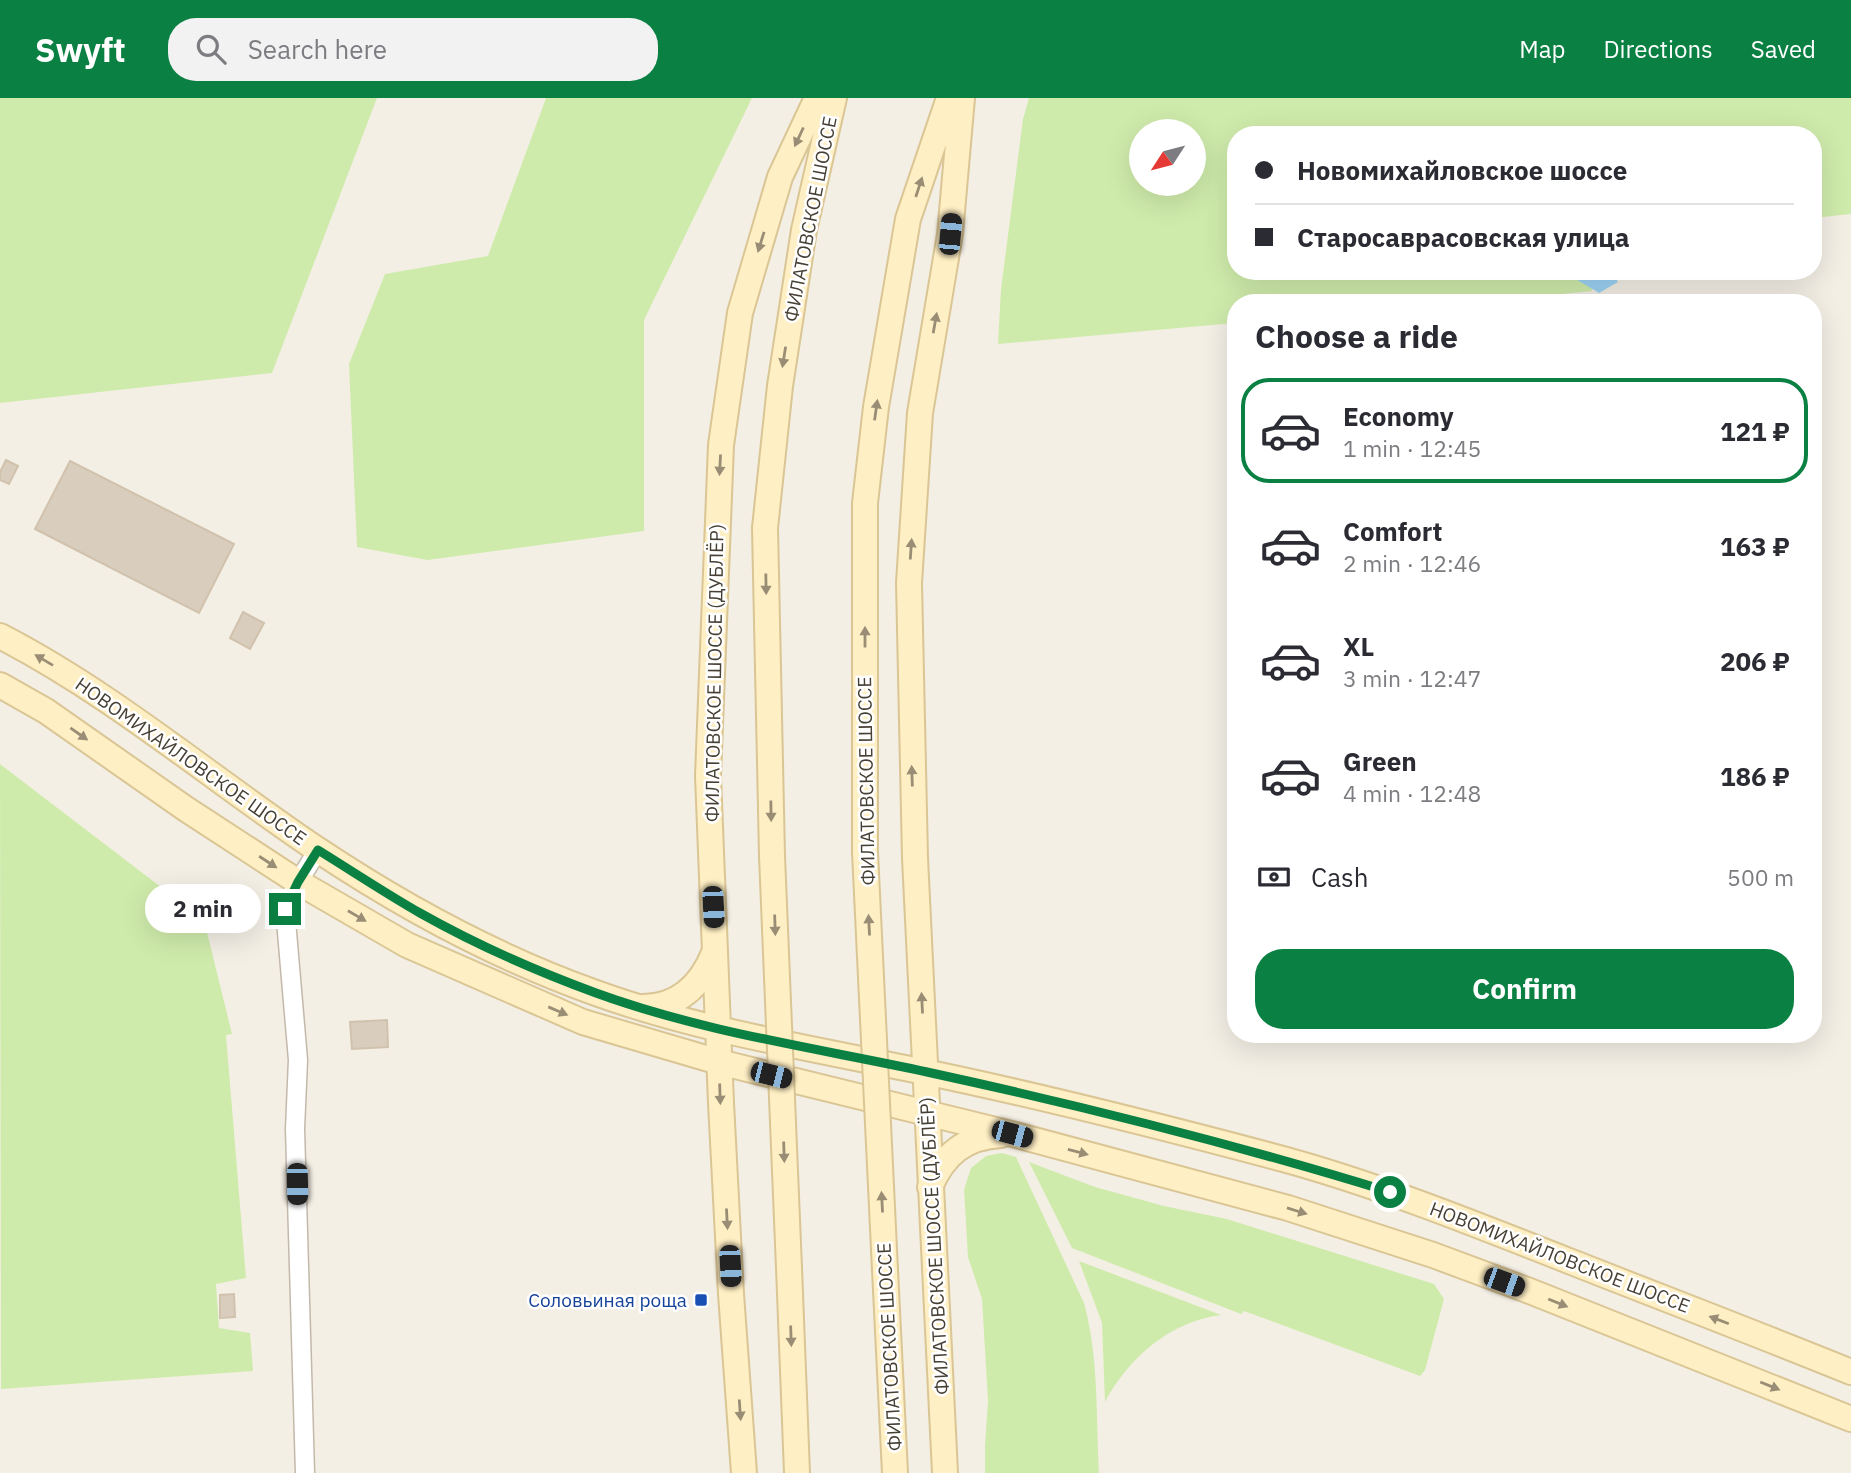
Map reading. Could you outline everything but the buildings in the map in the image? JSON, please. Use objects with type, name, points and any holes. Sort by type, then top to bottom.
[{"type":"main road","name":"ФИЛАТОВСКОЕ ШОССЕ (ДУБЛЁР)","points":[[744,1473],[730,1280],[708,776],[721,445],[740,313],[780,177],[817,98]]},
{"type":"main road","name":"ФИЛАТОВСКОЕ ШОССЕ","points":[[797,1473],[772,856],[765,528],[780,386],[804,230],[834,98]]},
{"type":"main road","name":"ФИЛАТОВСКОЕ ШОССЕ","points":[[895,1473],[865,852],[864,503],[876,407],[908,219],[948,98]]},
{"type":"main road","name":"ФИЛАТОВСКОЕ ШОССЕ (ДУБЛЁР)","points":[[945,1473],[912,765],[909,583],[920,412],[950,234],[962,98]]},
{"type":"main road","name":"НОВОМИХАЙЛОВСКОЕ ШОССЕ","points":[[0,636],[92,690],[318,850],[420,913],[504,956],[596,993],[718,1030],[1063,1103],[1288,1161],[1415,1200],[1851,1372]]},
{"type":"main road","name":"НОВОМИХАЙЛОВСКОЕ ШОССЕ","points":[[0,685],[46,711],[186,809],[298,882],[407,945],[583,1022],[719,1062],[1012,1134],[1288,1208],[1411,1247],[1527,1290],[1851,1419]]},
{"type":"main road","points":[[638,1006],[657,1007],[675,1001],[690,991],[707,970],[715,953]]},
{"type":"main road","points":[[930,1187],[938,1170],[960,1147],[972,1139],[1012,1134]]},
{"type":"street","points":[[305,1473],[295,1129],[298,1060],[285,909],[318,850]]},
{"type":"green space","points":[[0,98],[377,98],[272,373],[0,403]]},
{"type":"green space","points":[[546,98],[752,98],[644,320],[644,531],[427,560],[357,547],[349,364],[385,274],[488,256]]},
{"type":"green space","points":[[1029,98],[1851,98],[1851,214],[1822,217],[1822,126],[1227,126],[1227,280],[1592,280],[1592,291],[1560,294],[1227,294],[1227,324],[998,344],[1001,289],[1023,119]]},
{"type":"green space","points":[[0,764],[204,920],[232,1034],[226,1035],[246,1278],[216,1284],[219,1328],[250,1333],[253,1371],[1,1389]]},
{"type":"green space","points":[[1002,1153],[1016,1157],[1084,1303],[1095,1366],[1099,1473],[985,1473],[988,1401],[982,1299],[968,1257],[964,1190],[971,1168],[986,1156]]},
{"type":"green space","points":[[1029,1162],[1095,1187],[1164,1206],[1227,1219],[1434,1284],[1444,1299],[1425,1370],[1420,1376],[1244,1311],[1241,1314],[1072,1248]]},
{"type":"green space","points":[[1079,1261],[1221,1315],[1185,1325],[1153,1344],[1126,1371],[1105,1402],[1102,1323]]},
{"type":"water","points":[[1577,280],[1617,280],[1618,282],[1599,293]]},
{"type":"place","name":"Соловьиная роща","points":[[701,1300]]},
{"type":"route","points":[[285,909],[318,850],[420,913],[504,956],[596,993],[689,1023],[1063,1103],[1288,1161],[1390,1192]]}]
